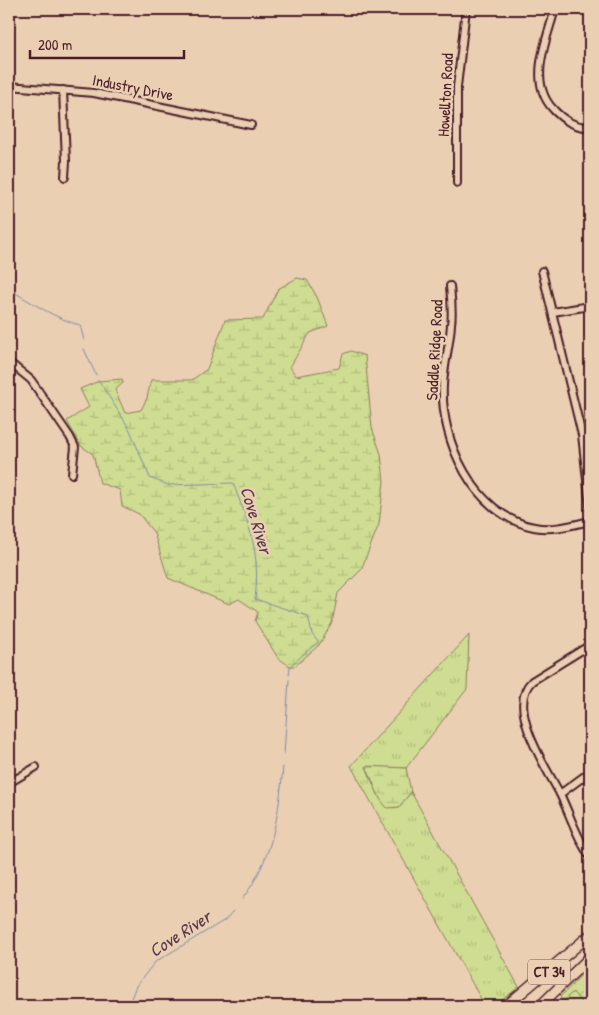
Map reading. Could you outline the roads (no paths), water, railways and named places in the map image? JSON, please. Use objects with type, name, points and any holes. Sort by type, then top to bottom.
[{"type":"highway","name":"CT 34","points":[[506,1006],[546,975],[590,935]]},
{"type":"highway","name":"CT 34","points":[[540,1006],[590,957]]},
{"type":"street","name":"Howellton Road","points":[[457,183],[457,87],[466,9]]},
{"type":"street","points":[[555,9],[540,67],[539,82],[542,94],[547,103],[564,120],[590,128]]},
{"type":"street","name":"Industry Drive","points":[[9,86],[63,90],[113,97],[251,126]]},
{"type":"street","points":[[63,90],[65,177]]},
{"type":"street","points":[[542,271],[582,435],[590,506]]},
{"type":"street","name":"Saddle Ridge Road","points":[[450,286],[452,323],[443,385],[446,424],[462,467],[480,493],[516,522],[535,528],[555,528],[590,521]]},
{"type":"street","points":[[553,312],[590,306]]},
{"type":"street","points":[[9,362],[31,380],[70,437],[75,447],[72,474]]},
{"type":"street","points":[[590,594],[590,607]]},
{"type":"street","points":[[590,645],[532,681],[526,690],[524,700],[529,732],[540,760],[560,794],[590,857]]},
{"type":"street","points":[[9,783],[36,767]]},
{"type":"street","points":[[560,794],[590,772]]},
{"type":"waterway","name":"Cove River","points":[[9,289],[53,315],[80,325],[84,340]]},
{"type":"waterway","name":"Cove River","points":[[84,349],[96,375]]},
{"type":"waterway","name":"Cove River","points":[[99,381],[129,428],[150,478],[168,485],[233,483],[249,526],[255,553],[255,599],[308,616],[312,634],[318,642],[290,666],[289,675]]},
{"type":"waterway","name":"Cove River","points":[[284,754],[289,680]]},
{"type":"waterway","name":"Cove River","points":[[242,899],[260,869],[272,837],[279,803],[283,767]]},
{"type":"waterway","name":"Cove River","points":[[128,1006],[136,986],[155,962],[225,920],[233,911]]}]
